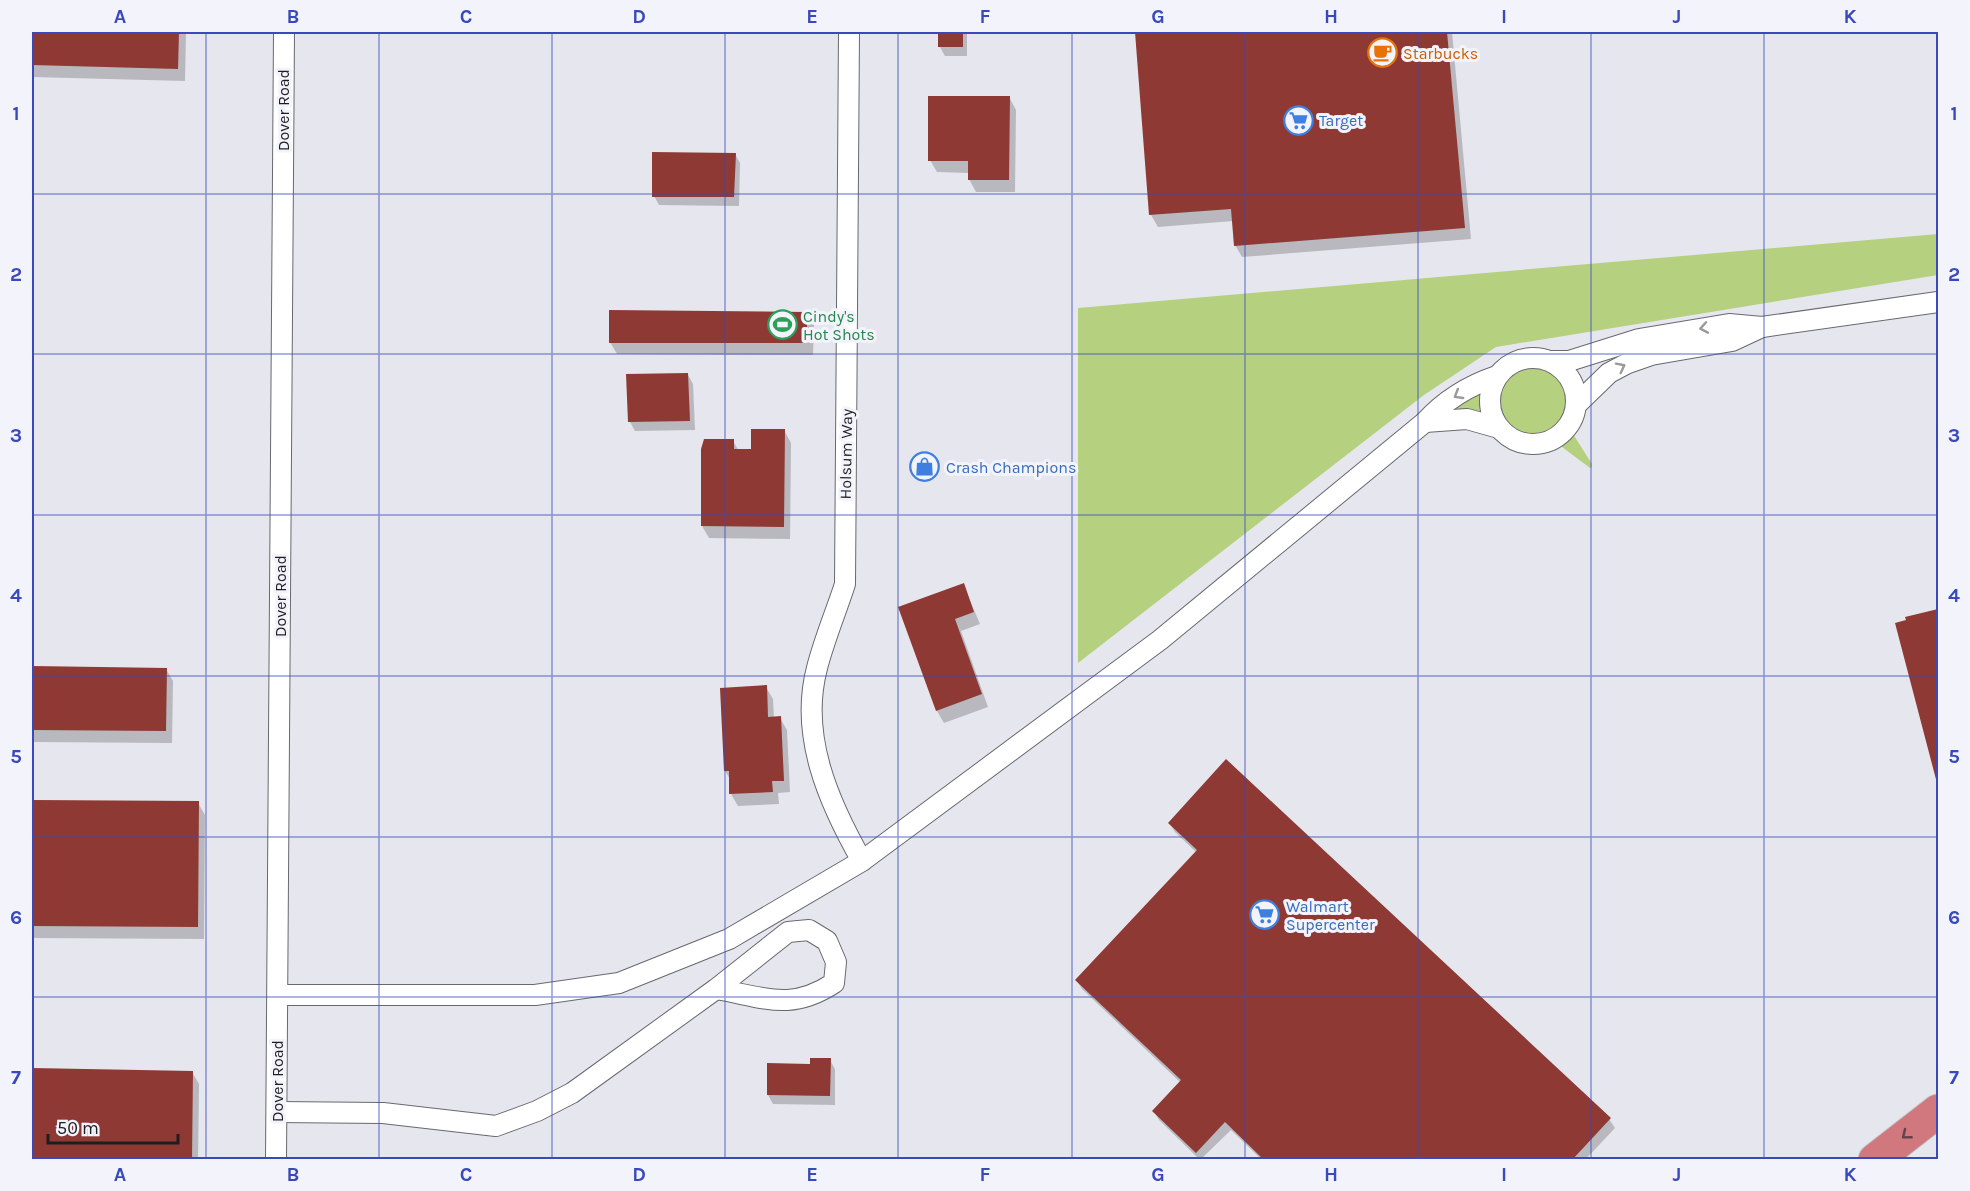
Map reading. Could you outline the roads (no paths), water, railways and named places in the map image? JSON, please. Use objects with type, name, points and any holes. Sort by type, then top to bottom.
[{"type":"highway","points":[[1875,1160],[1938,1111]]},
{"type":"street","name":"Dover Road","points":[[276,1160],[284,32]]},
{"type":"street","name":"Holsum Way","points":[[849,32],[845,584],[816,669],[812,717],[818,762],[835,814],[862,861]]},
{"type":"street","points":[[278,995],[535,995],[619,983],[729,939],[862,861],[1160,640],[1425,422],[1439,406],[1478,382],[1497,375],[1513,362],[1536,357],[1551,361],[1569,361],[1639,339],[1729,324],[1762,327],[1938,303]]},
{"type":"street","points":[[1425,422],[1467,419],[1499,428],[1516,442],[1527,444],[1551,441],[1570,423],[1576,405],[1609,373],[1651,355],[1732,341],[1762,327]]},
{"type":"street","points":[[1551,361],[1570,379],[1576,405]]},
{"type":"street","points":[[1497,375],[1490,396],[1490,408],[1499,428]]},
{"type":"street","points":[[277,1112],[383,1113],[496,1126],[537,1111],[572,1093],[716,989],[788,932],[808,930],[827,941],[836,962],[834,983],[814,996],[792,1002],[716,989]]},
{"type":"place","name":"Starbucks","points":[[1382,53]]},
{"type":"place","name":"Target","points":[[1298,120]]},
{"type":"place","name":"Cindy's Hot Shots","points":[[782,325]]},
{"type":"place","name":"Crash Champions","points":[[925,467]]},
{"type":"place","name":"Walmart Supercenter","points":[[1265,915]]}]
